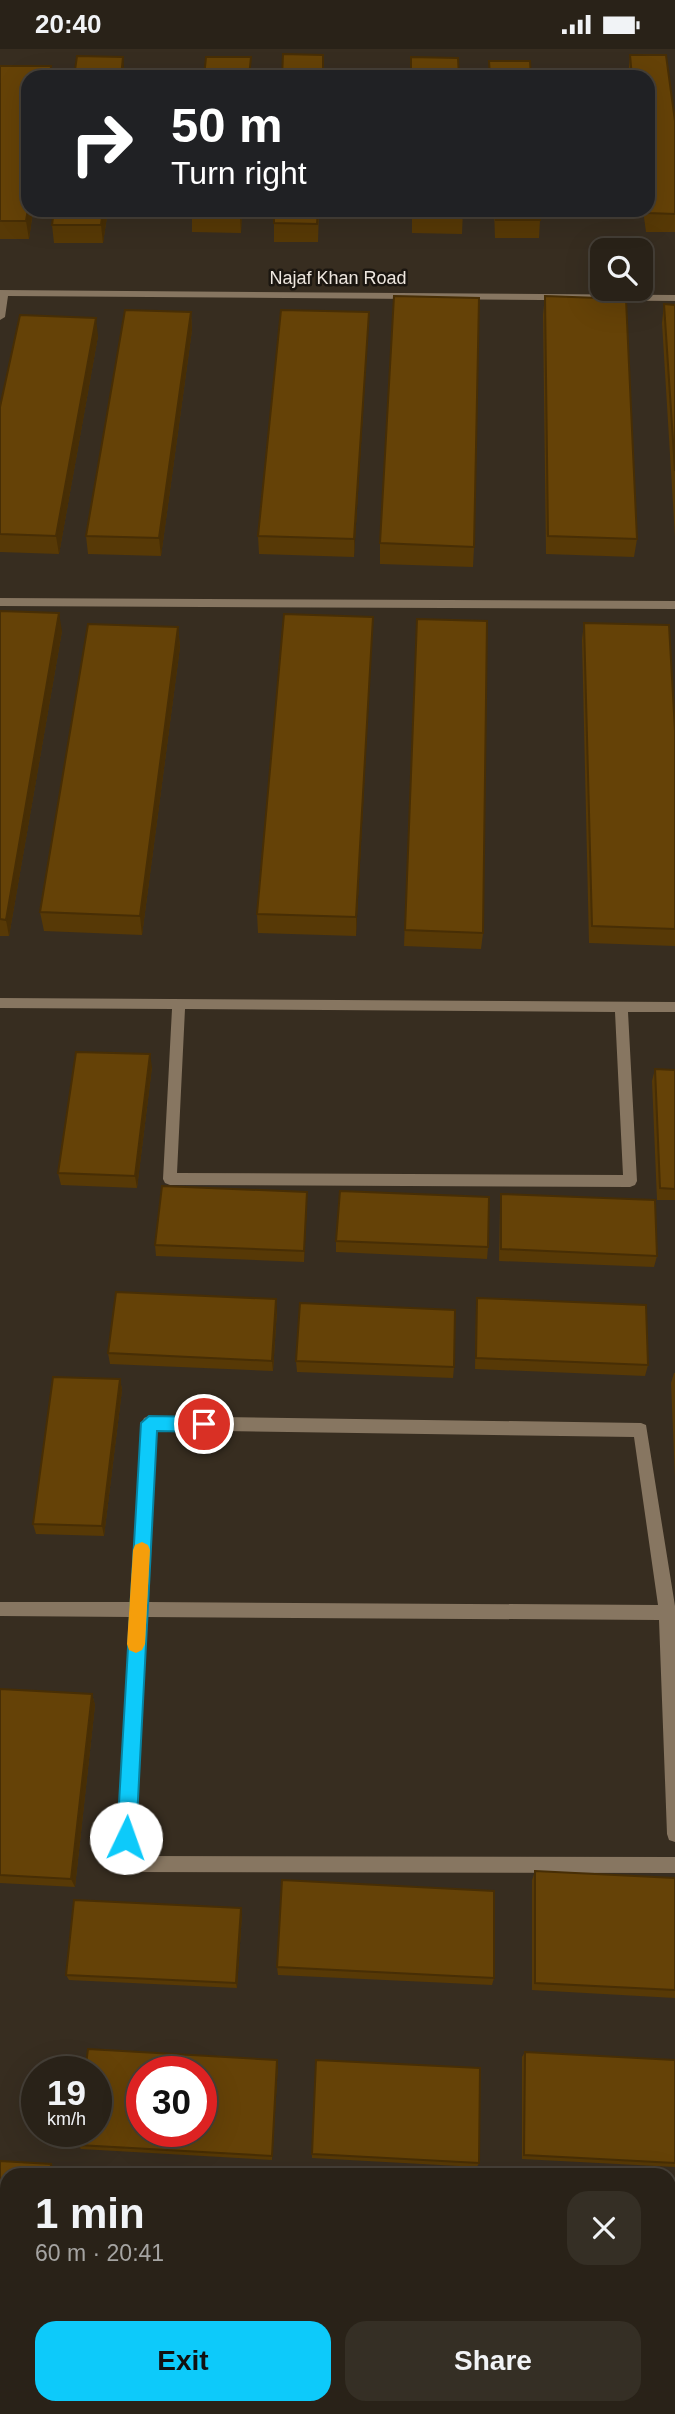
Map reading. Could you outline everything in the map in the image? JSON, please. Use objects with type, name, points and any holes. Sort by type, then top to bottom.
[{"type":"street","name":"Najaf Khan Road","points":[[2,293],[675,298]]},
{"type":"street","points":[[0,317],[2,293]]},
{"type":"street","points":[[0,602],[675,605]]},
{"type":"street","points":[[0,1003],[675,1007]]},
{"type":"street","points":[[179,1005],[170,1179],[630,1181],[621,1007]]},
{"type":"street","points":[[675,1835],[671,1613],[641,1430],[149,1423],[125,1864],[675,1865]]},
{"type":"street","points":[[0,1609],[671,1613]]},
{"type":"building","points":[[283,54],[323,55],[323,70],[282,70]]},
{"type":"building","points":[[630,55],[666,55],[675,121],[675,214],[655,213],[655,70],[631,70]]},
{"type":"building","points":[[77,56],[123,57],[122,70],[75,70]]},
{"type":"building","points":[[206,57],[251,57],[250,70],[205,70]]},
{"type":"building","points":[[411,57],[458,58],[459,70],[411,70]]},
{"type":"building","points":[[489,61],[530,61],[531,70],[490,70]]},
{"type":"building","points":[[0,66],[51,66],[51,70],[21,70],[21,217],[27,217],[26,221],[0,221]]},
{"type":"building","points":[[53,217],[102,217],[101,225],[52,225]]},
{"type":"building","points":[[274,217],[318,217],[317,224],[274,223]]},
{"type":"building","points":[[496,217],[540,217],[540,220],[496,220]]},
{"type":"building","points":[[394,296],[479,298],[474,547],[380,543]]},
{"type":"building","points":[[545,296],[590,298],[590,301],[626,301],[637,539],[548,536]]},
{"type":"building","points":[[664,304],[675,305],[675,471]]},
{"type":"building","points":[[125,310],[191,312],[159,538],[86,536]]},
{"type":"building","points":[[281,310],[369,312],[354,539],[258,536]]},
{"type":"building","points":[[20,315],[96,318],[56,536],[0,534],[0,407]]},
{"type":"building","points":[[0,611],[59,613],[6,920],[0,919]]},
{"type":"building","points":[[284,614],[373,617],[356,917],[257,914]]},
{"type":"building","points":[[417,619],[487,621],[483,933],[405,930]]},
{"type":"building","points":[[584,623],[669,625],[675,731],[675,929],[592,926]]},
{"type":"building","points":[[88,624],[178,627],[140,916],[40,912]]},
{"type":"building","points":[[76,1052],[150,1054],[135,1176],[58,1173]]},
{"type":"building","points":[[655,1069],[675,1070],[675,1189],[660,1188]]},
{"type":"building","points":[[162,1186],[307,1192],[304,1251],[155,1245]]},
{"type":"building","points":[[340,1191],[489,1197],[488,1247],[336,1241]]},
{"type":"building","points":[[501,1194],[655,1200],[657,1256],[501,1249]]},
{"type":"building","points":[[116,1292],[276,1299],[272,1361],[108,1353]]},
{"type":"building","points":[[477,1298],[646,1305],[648,1365],[476,1358]]},
{"type":"building","points":[[300,1303],[455,1310],[454,1367],[296,1361]]},
{"type":"building","points":[[53,1377],[120,1379],[102,1526],[33,1524]]},
{"type":"building","points":[[0,1689],[92,1694],[71,1879],[0,1875]]},
{"type":"building","points":[[535,1871],[675,1878],[675,1990],[535,1983]]},
{"type":"building","points":[[282,1880],[494,1891],[494,1978],[277,1967]]},
{"type":"building","points":[[74,1900],[241,1908],[236,1983],[66,1975]]},
{"type":"building","points":[[88,2049],[208,2056],[126,2056],[126,2147],[217,2147],[217,2057],[277,2060],[272,2156],[112,2147],[112,2056],[87,2056]]},
{"type":"building","points":[[525,2052],[675,2060],[675,2163],[524,2155]]},
{"type":"building","points":[[316,2060],[480,2068],[479,2163],[312,2154]]},
{"type":"building","points":[[0,2161],[51,2164],[51,2168],[0,2168]]},
{"type":"slow traffic","points":[[136,1644],[142,1550]]},
{"type":"route","points":[[126,1838],[149,1423],[204,1424]]}]
